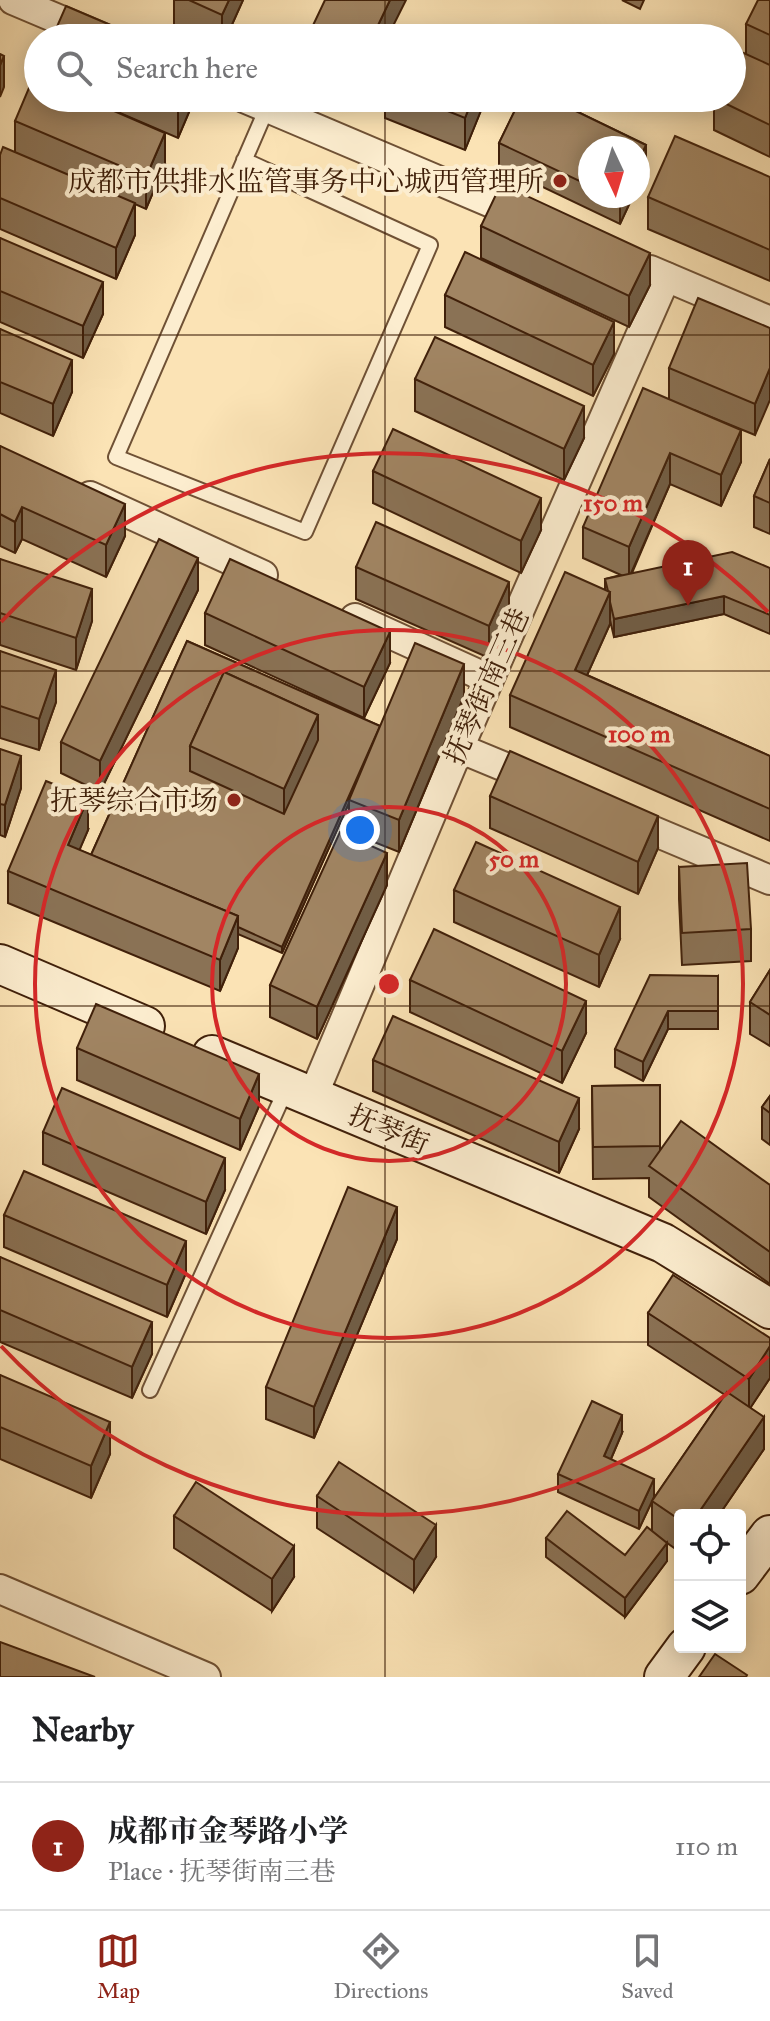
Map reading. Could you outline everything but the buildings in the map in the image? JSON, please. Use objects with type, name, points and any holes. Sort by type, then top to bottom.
[{"type":"street","points":[[13,0],[70,24]]},
{"type":"street","points":[[276,112],[552,229]]},
{"type":"street","points":[[623,259],[770,321]]},
{"type":"street","name":"抚琴街南三巷","points":[[300,1092],[459,748],[666,277]]},
{"type":"street","points":[[72,488],[288,587]]},
{"type":"street","points":[[331,607],[489,679]]},
{"type":"street","points":[[459,748],[558,790]]},
{"type":"street","points":[[600,808],[770,880]]},
{"type":"street","name":"抚琴街","points":[[0,964],[663,1243],[770,1309]]},
{"type":"street","points":[[746,1567],[770,1535]]},
{"type":"street","points":[[0,1589],[206,1677]]},
{"type":"street","points":[[664,1677],[682,1653]]},
{"type":"lane","points":[[244,160],[430,245],[305,532],[116,457],[244,160],[253,112]]},
{"type":"lane","points":[[150,1390],[300,1092]]},
{"type":"place","name":"成都市供排水监管事务中心城西管理所","points":[[560,181]]},
{"type":"place","name":"成都市金琴路小学","points":[[688,606]]},
{"type":"place","name":"抚琴综合市场","points":[[234,800]]}]
